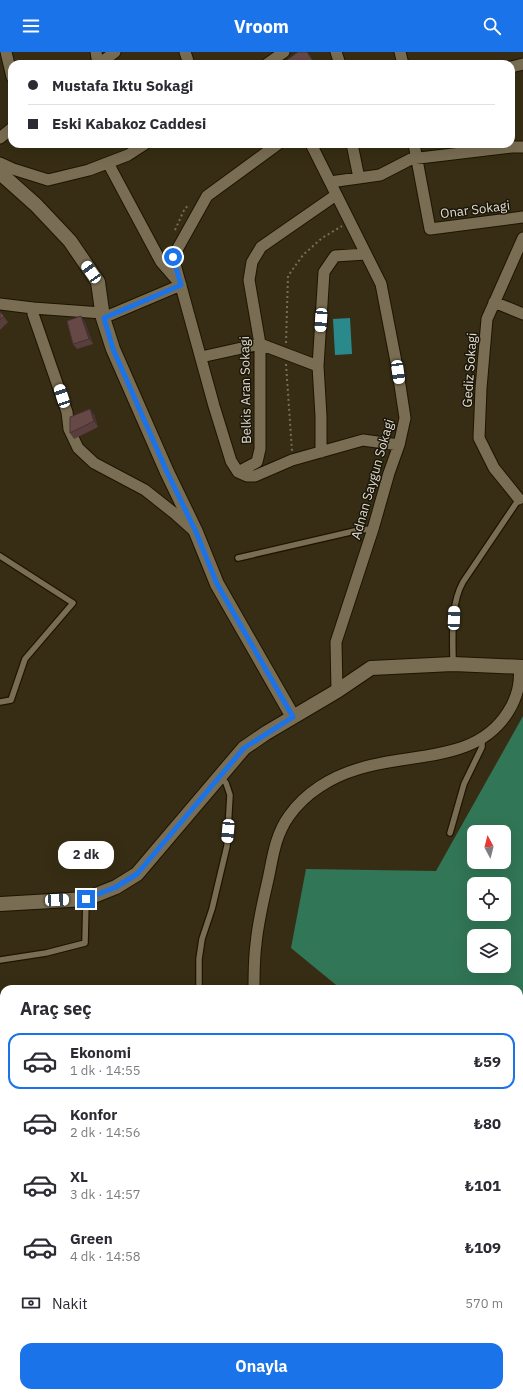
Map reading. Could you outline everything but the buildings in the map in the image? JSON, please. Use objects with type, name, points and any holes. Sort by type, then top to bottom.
[{"type":"street","points":[[104,60],[116,52]]},
{"type":"street","points":[[0,138],[8,131]]},
{"type":"street","points":[[0,163],[13,169],[48,180],[89,170],[128,155],[139,148]]},
{"type":"street","points":[[273,148],[207,196],[173,257],[231,461],[238,472],[247,476],[256,476],[292,460],[363,440],[399,445]]},
{"type":"street","name":"Adnan Saygun Sokagi","points":[[313,148],[381,284],[398,372],[405,418],[399,445],[336,642],[337,691]]},
{"type":"street","points":[[353,148],[359,178]]},
{"type":"street","points":[[415,148],[416,158]]},
{"type":"street","points":[[330,182],[380,175],[411,159],[416,158],[503,148]]},
{"type":"street","name":"Onar Sokagi","points":[[416,158],[430,228],[523,217]]},
{"type":"street","points":[[108,163],[161,262],[181,285]]},
{"type":"street","points":[[0,173],[36,205],[70,241],[98,282],[103,316],[113,349],[167,472],[196,532],[217,584],[293,717]]},
{"type":"street","name":"Belkis Aran Sokagi","points":[[238,472],[257,462],[260,449],[260,344],[249,280],[252,262],[261,247],[336,195]]},
{"type":"street","name":"Gediz Sokagi","points":[[520,499],[494,468],[479,438],[481,388],[487,319],[523,238]]},
{"type":"street","points":[[321,452],[321,416],[318,366],[324,272],[335,256],[366,254]]},
{"type":"street","points":[[0,304],[103,316],[181,285]]},
{"type":"street","points":[[494,302],[523,314]]},
{"type":"street","points":[[33,308],[33,314],[67,412],[69,429],[78,448],[94,463],[145,490],[196,532]]},
{"type":"street","points":[[201,357],[260,344],[285,355],[318,366]]},
{"type":"street","points":[[0,904],[86,899],[116,887],[137,874],[244,748],[337,691],[371,668],[453,664],[521,666],[518,692],[512,705],[504,718],[493,731],[482,739],[468,746],[434,755],[371,765],[336,777],[322,785],[301,802],[289,816],[276,839],[258,927],[254,985]]},
{"type":"lane","points":[[453,664],[454,603],[458,592],[463,582],[520,499]]},
{"type":"lane","points":[[238,558],[359,530],[373,529]]},
{"type":"lane","points":[[0,556],[73,603],[25,659],[11,700],[0,702]]},
{"type":"lane","points":[[450,833],[464,784],[482,747],[482,739]]},
{"type":"lane","points":[[199,985],[199,960],[202,944],[206,924],[212,909],[226,846],[230,795],[226,783],[220,775]]},
{"type":"lane","points":[[0,960],[46,953],[85,943],[86,899]]},
{"type":"path","points":[[292,460],[285,355],[288,276],[303,255],[322,238],[349,221]]},
{"type":"green space","points":[[523,716],[523,985],[336,985],[291,948],[306,869],[436,871]]},
{"type":"water","points":[[350,318],[352,354],[335,355],[333,319]]},
{"type":"route","points":[[86,899],[116,887],[137,874],[244,748],[293,717],[217,584],[196,532],[167,472],[113,349],[104,318],[181,285],[173,257]]}]
